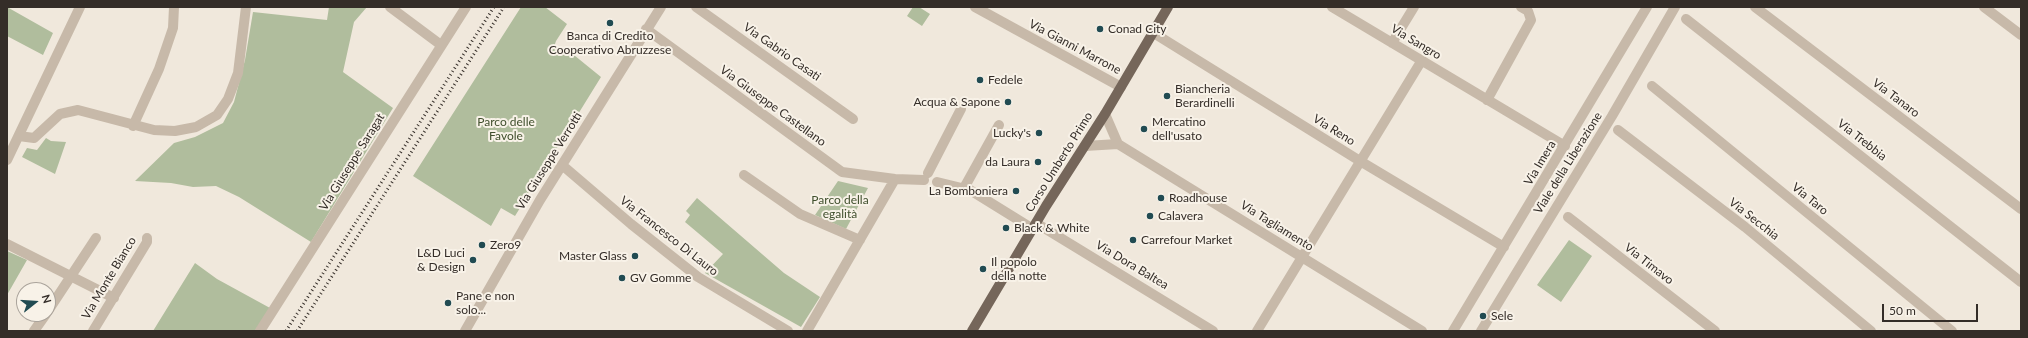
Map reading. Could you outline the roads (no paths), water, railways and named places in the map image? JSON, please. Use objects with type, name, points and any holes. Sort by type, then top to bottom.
[{"type":"main road","name":"Corso Umberto Primo","points":[[972,331],[1034,226],[1105,114],[1168,7]]},
{"type":"street","points":[[7,160],[80,7]]},
{"type":"street","points":[[133,126],[159,70],[173,28],[174,7]]},
{"type":"street","points":[[18,136],[34,138],[60,114],[78,110],[133,126],[154,130],[175,131],[196,127],[218,115],[228,99],[238,73],[246,7]]},
{"type":"street","points":[[390,7],[440,46]]},
{"type":"street","name":"Via Giuseppe Saragat","points":[[260,331],[466,7]]},
{"type":"street","name":"Via Giuseppe Verrotti","points":[[465,331],[508,252],[661,7]]},
{"type":"street","name":"Via Gabrio Casati","points":[[696,7],[853,118]]},
{"type":"street","name":"Via Gianni Marrone","points":[[975,7],[1120,87]]},
{"type":"street","name":"Via Sangro","points":[[1332,7],[1565,146]]},
{"type":"street","points":[[1392,43],[1414,7]]},
{"type":"street","points":[[1487,100],[1531,20],[1528,11],[1521,7]]},
{"type":"street","name":"Via Imera","points":[[1453,331],[1648,7]]},
{"type":"street","name":"Viale della Liberazione","points":[[1481,331],[1612,116],[1674,7]]},
{"type":"street","name":"Via Tanaro","points":[[1755,7],[2021,209]]},
{"type":"street","points":[[1984,7],[2021,36]]},
{"type":"street","name":"Via Trebbia","points":[[1686,19],[2021,282]]},
{"type":"street","name":"Via Giuseppe Castellano","points":[[646,29],[842,172],[895,179],[926,176]]},
{"type":"street","name":"Via Reno","points":[[1152,32],[1360,161],[1504,247]]},
{"type":"street","points":[[1257,331],[1422,60]]},
{"type":"street","name":"Via Taro","points":[[1652,86],[1952,331]]},
{"type":"street","points":[[926,176],[961,109]]},
{"type":"street","points":[[1085,146],[1118,144],[1105,114]]},
{"type":"street","points":[[964,188],[999,125]]},
{"type":"street","name":"Via Secchia","points":[[1618,130],[1745,227],[1871,331]]},
{"type":"street","name":"Via Tagliamento","points":[[1118,144],[1422,331]]},
{"type":"street","name":"Via Francesco Di Lauro","points":[[562,165],[631,224],[698,278],[788,331]]},
{"type":"street","points":[[926,176],[935,174],[937,182],[970,190],[1034,226]]},
{"type":"street","points":[[744,175],[800,214],[860,240]]},
{"type":"street","points":[[807,331],[895,179]]},
{"type":"street","name":"Via Timavo","points":[[1568,217],[1716,331]]},
{"type":"street","name":"Via Dora Baltea","points":[[1034,226],[1214,331]]},
{"type":"street","points":[[56,299],[96,238]]},
{"type":"street","name":"Via Monte Bianco","points":[[93,331],[147,242],[147,238]]},
{"type":"street","points":[[7,244],[114,298]]},
{"type":"street","points":[[34,331],[40,322]]},
{"type":"railway","points":[[286,331],[494,7]]},
{"type":"railway","points":[[297,331],[504,7]]},
{"type":"place","name":"Banca di Credito Cooperativo Abruzzese","points":[[610,23]]},
{"type":"place","name":"Conad City","points":[[1100,29]]},
{"type":"place","name":"Fedele","points":[[980,80]]},
{"type":"place","name":"Biancheria Berardinelli","points":[[1167,96]]},
{"type":"place","name":"Acqua & Sapone","points":[[1008,102]]},
{"type":"place","name":"Mercatino dell'usato","points":[[1144,129]]},
{"type":"place","name":"Lucky's","points":[[1039,133]]},
{"type":"place","name":"da Laura","points":[[1038,162]]},
{"type":"place","name":"La Bomboniera","points":[[1016,191]]},
{"type":"place","name":"Roadhouse","points":[[1161,198]]},
{"type":"place","name":"Calavera","points":[[1150,216]]},
{"type":"place","name":"Black & White","points":[[1006,228]]},
{"type":"place","name":"Carrefour Market","points":[[1133,240]]},
{"type":"place","name":"Zero9","points":[[482,245]]},
{"type":"place","name":"Master Glass","points":[[635,256]]},
{"type":"place","name":"L&D Luci & Design","points":[[473,260]]},
{"type":"place","name":"Il popolo della notte","points":[[983,269]]},
{"type":"place","name":"GV Gomme","points":[[622,278]]},
{"type":"place","name":"Pane e non solo...","points":[[448,303]]},
{"type":"place","name":"Sele","points":[[1483,316]]},
{"type":"park label","name":"Parco delle Favole","points":[[506,129]]},
{"type":"park label","name":"Parco della egalità","points":[[840,207]]}]
